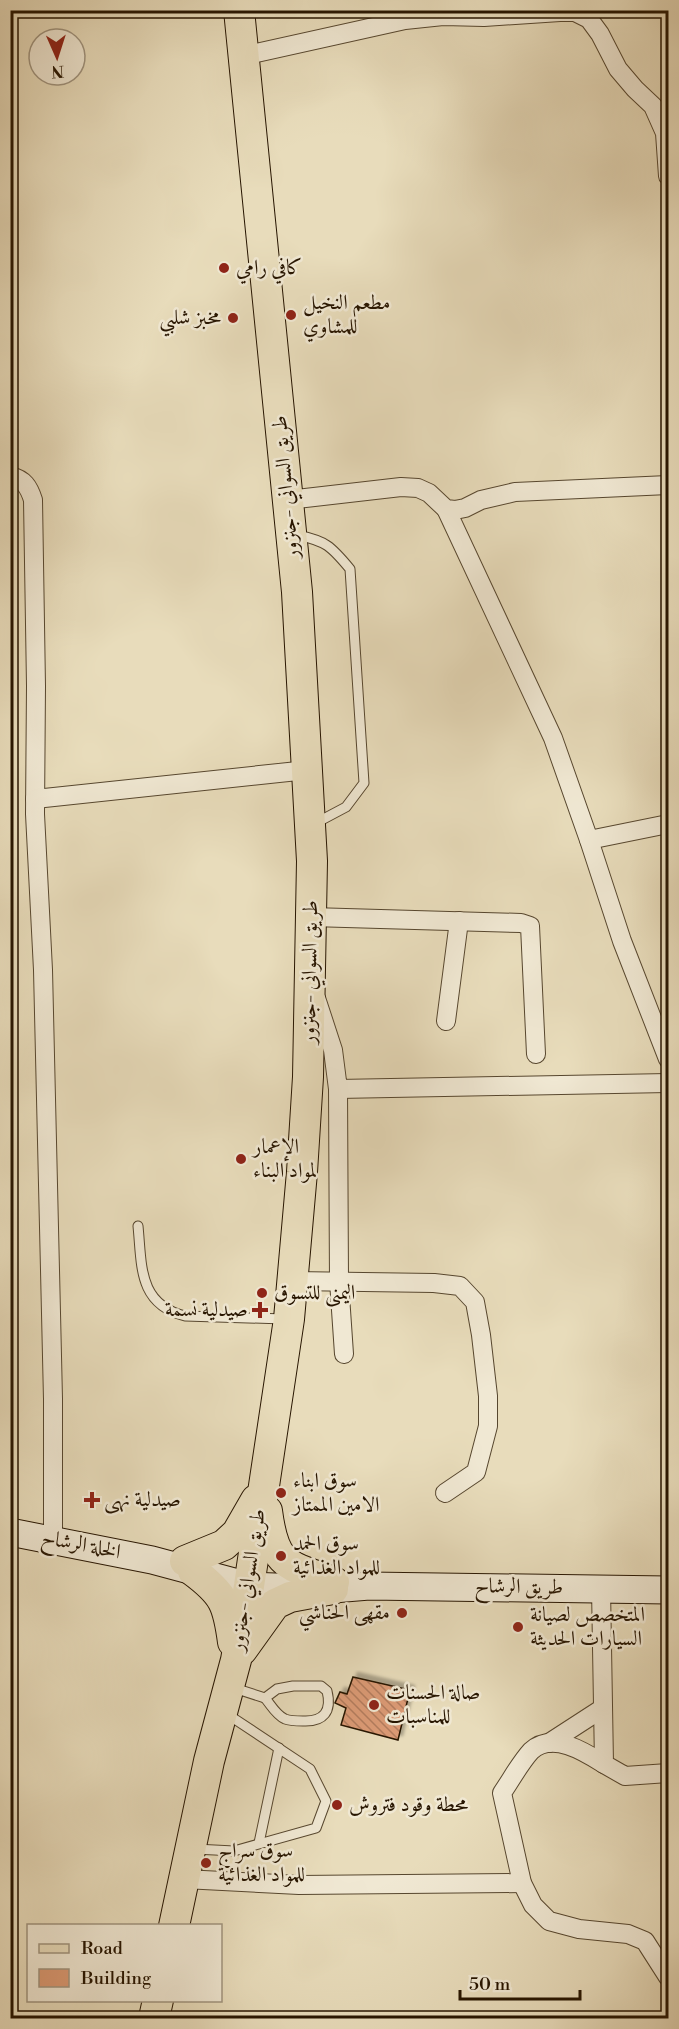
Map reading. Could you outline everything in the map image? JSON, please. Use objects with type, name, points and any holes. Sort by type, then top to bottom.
[{"type":"main road","name":"طريق السواني -جنزور","points":[[174,1924],[209,1761],[229,1686],[250,1576],[289,1319],[307,1100],[312,861],[297,592],[239,10]]},
{"type":"main road","points":[[229,1686],[231,1623],[225,1604],[215,1587],[189,1566],[224,1545],[237,1533],[254,1504],[264,1480]]},
{"type":"main road","points":[[264,1480],[271,1538],[277,1554],[298,1569],[333,1585]]},
{"type":"main road","name":"الخلة الرشاح","points":[[10,1532],[152,1560],[250,1576]]},
{"type":"main road","name":"طريق الرشاح","points":[[250,1576],[333,1585],[669,1590]]},
{"type":"main road","points":[[229,1686],[275,1604],[290,1597],[333,1585]]},
{"type":"main road","points":[[154,2019],[158,2002]]},
{"type":"street","points":[[243,56],[405,20],[443,16],[588,13],[589,19],[600,34],[618,69],[634,89],[661,101],[669,176]]},
{"type":"street","points":[[10,476],[21,480],[29,489],[33,500],[35,799],[43,970],[53,1399],[53,1539]]},
{"type":"street","points":[[446,509],[465,508],[481,500],[515,492],[669,485]]},
{"type":"street","points":[[288,500],[401,487],[418,488],[429,493],[446,509],[553,738],[590,840],[622,941],[669,1059]]},
{"type":"street","points":[[35,799],[307,770]]},
{"type":"street","points":[[590,840],[669,824]]},
{"type":"street","points":[[311,917],[521,923],[530,926],[536,1054]]},
{"type":"street","points":[[446,1021],[459,921]]},
{"type":"street","points":[[310,978],[333,1050],[338,1089],[339,1281],[344,1354]]},
{"type":"street","points":[[338,1089],[669,1083]]},
{"type":"street","points":[[293,1281],[434,1283],[460,1286],[475,1302],[488,1396],[488,1426],[476,1472],[445,1493]]},
{"type":"street","points":[[601,1588],[604,1764]]},
{"type":"street","points":[[603,1708],[549,1743],[532,1750],[502,1793],[522,1883],[533,1905],[549,1921],[579,1929],[628,1934],[645,1941],[658,1958],[662,1970],[669,1977]]},
{"type":"street","points":[[549,1743],[578,1748],[625,1776],[669,1773]]},
{"type":"street","points":[[184,1879],[299,1885],[522,1883]]},
{"type":"lane","points":[[291,533],[315,539],[333,548],[350,569],[363,759],[364,783],[346,807],[310,826]]},
{"type":"lane","points":[[138,1226],[144,1281],[154,1299],[170,1312],[185,1316],[289,1319]]},
{"type":"lane","points":[[229,1686],[265,1698],[285,1719],[310,1722],[319,1720],[324,1716],[328,1698],[327,1691],[321,1686],[293,1686],[277,1689],[265,1698]]},
{"type":"lane","points":[[190,1849],[234,1851],[316,1828],[326,1801],[310,1769],[279,1748],[229,1686]]},
{"type":"lane","points":[[259,1843],[279,1748]]},
{"type":"building","points":[[353,1677],[410,1690],[398,1740],[341,1725],[346,1708],[335,1703],[340,1692],[347,1694]]},
{"type":"place","name":"كافي رامي","points":[[224,268]]},
{"type":"place","name":"مطعم النخيل للمشاوي","points":[[291,315]]},
{"type":"place","name":"مخبز شلبي","points":[[233,318]]},
{"type":"place","name":"الإعمار لمواد البناء","points":[[241,1159]]},
{"type":"place","name":"اليمنى للتسوق","points":[[262,1293]]},
{"type":"place","name":"صيدلية نسمة","points":[[260,1310]]},
{"type":"place","name":"سوق ابناء الامين الممتاز","points":[[281,1493]]},
{"type":"place","name":"صيدلية نهى","points":[[92,1500]]},
{"type":"place","name":"سوق الحمد للمواد الغذائية","points":[[281,1556]]},
{"type":"place","name":"مقهى الحناشي","points":[[402,1613]]},
{"type":"place","name":"المتخصص لصيانة السيارات الحديثة","points":[[518,1627]]},
{"type":"place","name":"صالة الحسنات للمناسبات","points":[[374,1705]]},
{"type":"place","name":"محطة وقود فتروش","points":[[337,1805]]},
{"type":"place","name":"سوق سراج للمواد الغذائية","points":[[206,1863]]}]
